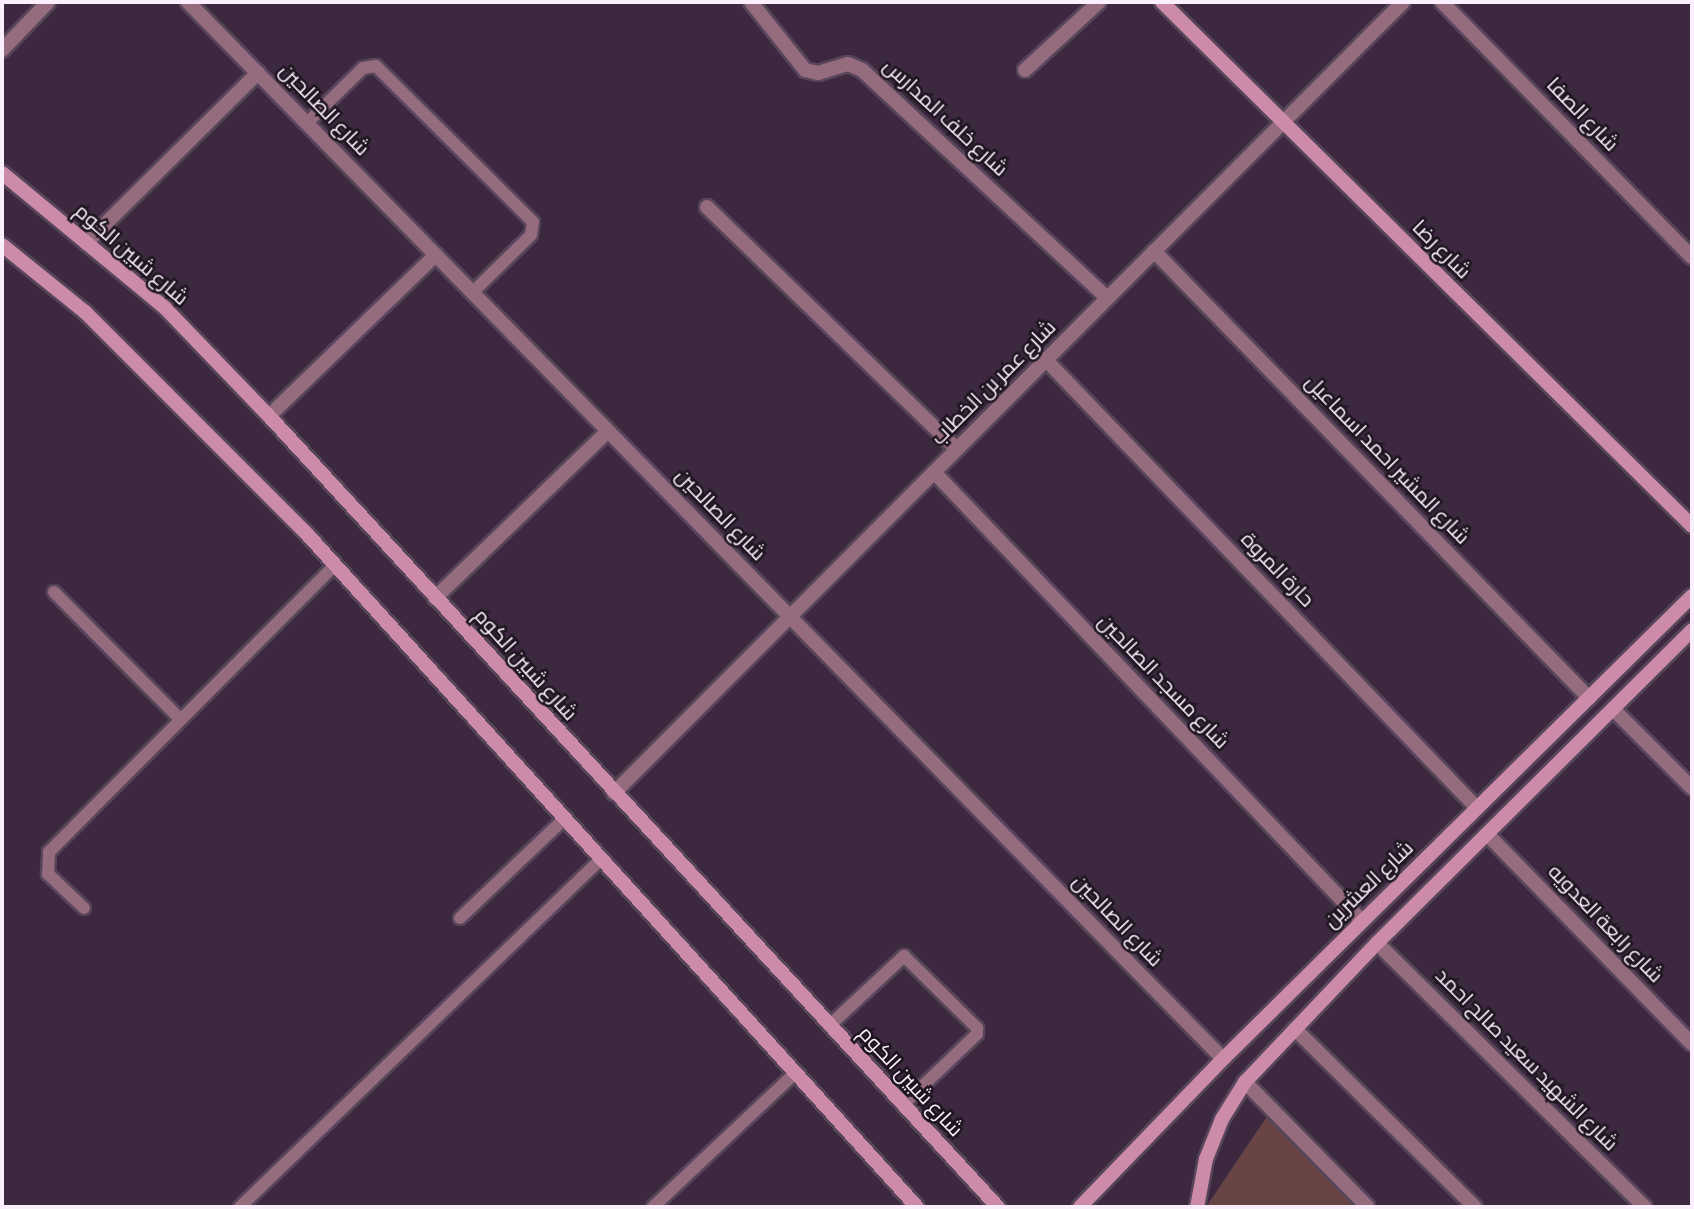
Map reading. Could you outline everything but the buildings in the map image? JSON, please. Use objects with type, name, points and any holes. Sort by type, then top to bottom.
[{"type":"street","points":[[2,50],[48,2]]},
{"type":"street","name":"شارع الصالحين","points":[[188,2],[1223,1059]]},
{"type":"street","name":"شارع خلف المدارس","points":[[751,2],[805,70],[818,73],[848,64],[862,70],[1107,298]]},
{"type":"street","points":[[1025,70],[1099,2]]},
{"type":"street","name":"شارع الصفا","points":[[1442,2],[1692,257]]},
{"type":"street","name":"شارع رضا","points":[[1167,4],[1282,123],[1692,526]]},
{"type":"street","name":"شارع عمر بن الخطاب","points":[[614,793],[1282,123],[1394,5]]},
{"type":"street","points":[[86,243],[258,73]]},
{"type":"street","name":"شارع شبين الكوم","points":[[2,173],[164,308],[269,416],[998,1207]]},
{"type":"street","points":[[706,207],[957,449]]},
{"type":"street","points":[[2,245],[85,312],[335,565],[563,820],[917,1207]]},
{"type":"street","name":"شارع المشير احمد اسماعيل","points":[[1154,251],[1589,698]]},
{"type":"street","points":[[269,416],[436,255]]},
{"type":"street","name":"حارة المروة","points":[[1046,360],[1477,808]]},
{"type":"street","points":[[435,598],[608,431]]},
{"type":"street","name":"شارع مسجد الصالحين","points":[[934,472],[1362,921]]},
{"type":"street","name":"شارع العشرين","points":[[1080,1207],[1223,1059],[1692,596]]},
{"type":"street","points":[[1197,1207],[1206,1159],[1222,1119],[1245,1082],[1377,943],[1692,630]]},
{"type":"street","points":[[1613,709],[1692,788]]},
{"type":"street","name":"شارع رابعة العدويه","points":[[1487,834],[1692,1044]]},
{"type":"street","name":"شارع الشهيد سعيد صالح احمد","points":[[1377,943],[1645,1207]]},
{"type":"street","points":[[1295,1029],[1475,1207]]},
{"type":"street","points":[[1245,1082],[1368,1207]]},
{"type":"lane","points":[[307,123],[363,68],[376,66],[533,222],[531,235],[472,292]]},
{"type":"lane","points":[[84,908],[48,874],[49,852],[335,565]]},
{"type":"lane","points":[[54,592],[180,719]]},
{"type":"lane","points":[[460,918],[563,820]]},
{"type":"lane","points":[[240,1207],[600,860]]},
{"type":"lane","points":[[830,1026],[904,956],[977,1028],[977,1034],[903,1105]]},
{"type":"lane","points":[[653,1207],[795,1073]]},
{"type":"shaded area","points":[[1270,1112],[1360,1207],[1206,1207]]}]
